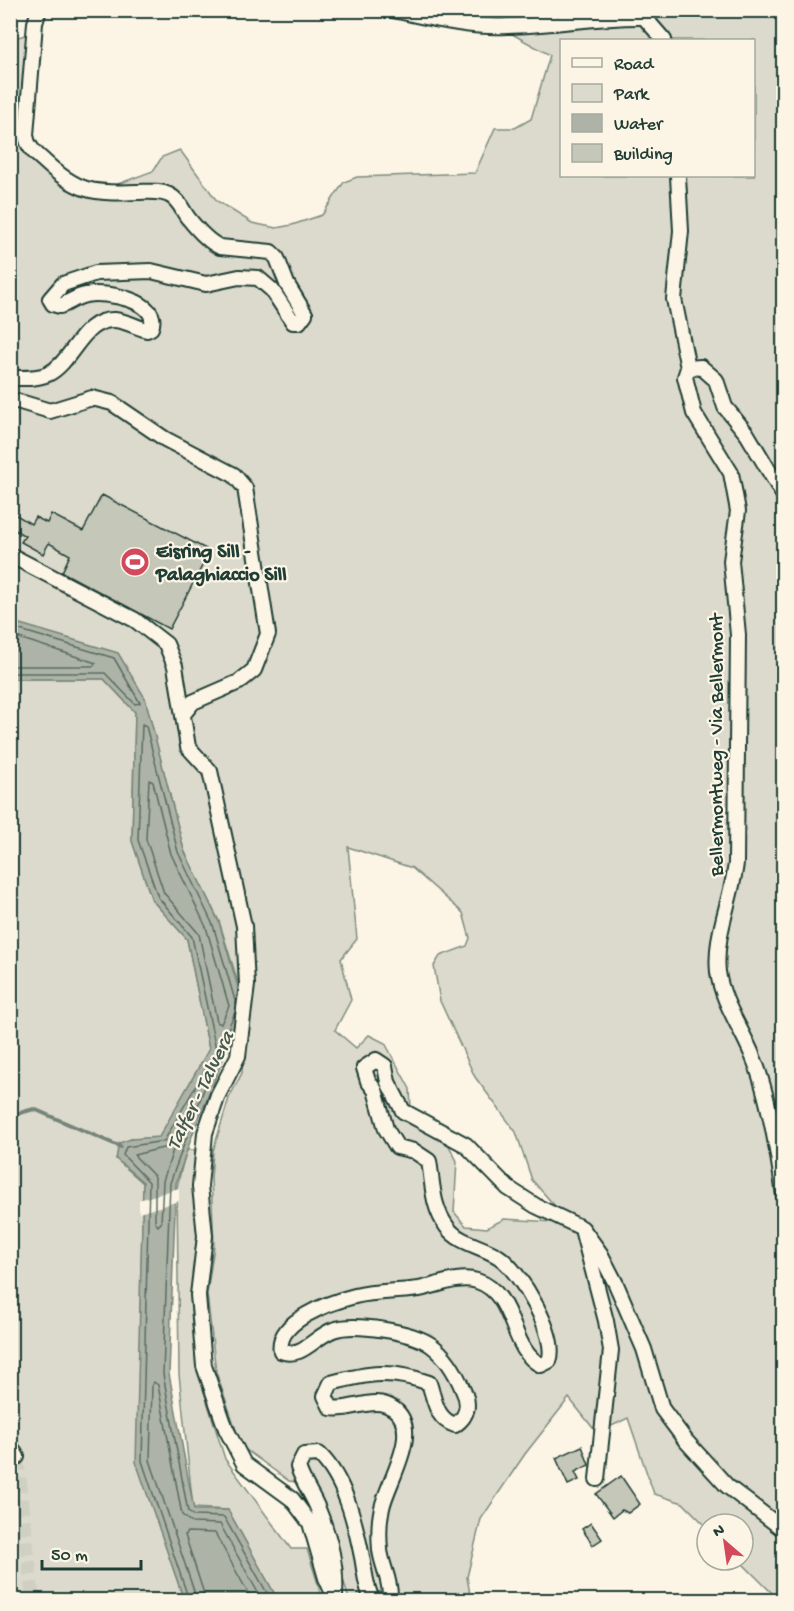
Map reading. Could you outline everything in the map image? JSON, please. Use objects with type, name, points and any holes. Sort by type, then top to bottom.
[{"type":"street","points":[[10,378],[47,375],[69,356],[86,332],[104,321],[116,320],[147,330],[151,328],[152,316],[146,308],[135,301],[93,294],[83,295],[60,306],[53,304],[50,298],[53,292],[63,284],[96,273],[152,271],[206,284],[239,277],[258,278],[272,290],[293,322],[299,322],[305,314],[271,252],[220,247],[213,244],[188,218],[175,199],[168,194],[157,191],[101,194],[91,192],[65,178],[32,150],[26,135],[35,23],[39,10]]},
{"type":"street","points":[[393,10],[468,26],[507,26],[612,17],[644,17],[663,39]]},
{"type":"street","name":"Bellermontweg - Via Bellermont","points":[[678,177],[681,231],[674,299],[688,368],[685,377],[694,413],[731,473],[738,511],[731,561],[738,635],[736,863],[734,886],[718,952],[718,972],[723,991],[754,1058],[763,1087],[783,1196]]},
{"type":"street","points":[[688,368],[701,367],[716,380],[725,407],[747,434],[783,496]]},
{"type":"street","points":[[10,401],[50,411],[92,398],[112,403],[165,439],[234,475],[245,488],[268,634],[254,670],[239,682],[193,702],[184,713]]},
{"type":"street","points":[[10,555],[135,620],[166,644],[175,666],[188,747],[210,771],[244,926],[247,985],[238,1056],[218,1095],[205,1133],[200,1186],[205,1236],[198,1295],[204,1366],[226,1429],[244,1464],[292,1499],[310,1522],[326,1578],[336,1599]]},
{"type":"street","points":[[384,1600],[390,1595],[390,1582],[380,1550],[381,1508],[404,1449],[404,1425],[395,1409],[380,1403],[361,1403],[342,1410],[331,1408],[325,1396],[331,1383],[380,1373],[405,1374],[429,1383],[439,1414],[445,1422],[455,1425],[465,1418],[468,1410],[465,1392],[451,1365],[432,1345],[418,1338],[359,1326],[334,1329],[316,1338],[302,1351],[291,1354],[281,1351],[279,1340],[285,1329],[326,1306],[356,1296],[417,1289],[454,1280],[477,1281],[495,1293],[513,1318],[521,1344],[530,1360],[541,1365],[549,1361],[553,1352],[549,1335],[535,1305],[512,1269],[498,1256],[467,1243],[448,1230],[436,1210],[429,1161],[414,1151],[397,1147],[387,1129],[375,1090],[368,1081],[364,1068],[368,1063],[376,1060],[385,1066],[388,1082],[403,1111],[466,1145],[508,1188],[536,1206],[582,1228],[600,1253],[616,1284],[644,1349],[662,1410],[686,1441],[727,1486],[783,1530]]},
{"type":"street","points":[[582,1228],[606,1321],[611,1350],[597,1479]]},
{"type":"street","points":[[336,1599],[337,1574],[318,1508],[303,1484],[298,1467],[304,1455],[319,1454],[333,1468],[359,1546],[366,1588],[372,1599],[377,1600]]},
{"type":"green space","points":[[609,11],[783,11],[783,1600],[772,1600],[773,1594],[751,1572],[755,1572],[755,1512],[695,1512],[695,1515],[683,1503],[654,1494],[628,1418],[597,1433],[569,1398],[525,1454],[481,1519],[467,1577],[471,1600],[349,1600],[323,1509],[310,1484],[289,1481],[242,1447],[216,1372],[207,1294],[214,1246],[211,1178],[213,1151],[229,1098],[242,1073],[246,1008],[219,921],[184,851],[145,698],[11,621],[11,39],[29,34],[27,147],[81,184],[102,190],[153,171],[162,157],[180,150],[217,201],[252,223],[276,228],[322,215],[344,182],[357,177],[475,173],[495,128],[515,128],[531,119],[550,55],[505,30],[610,22]],"holes":[[[348,847],[412,868],[463,913],[470,938],[467,946],[440,956],[434,966],[440,1001],[475,1077],[516,1132],[532,1180],[570,1223],[504,1219],[487,1228],[466,1226],[454,1212],[457,1161],[439,1127],[411,1108],[410,1089],[385,1043],[369,1035],[356,1048],[335,1030],[351,1000],[341,959],[357,939]]]},
{"type":"green space","points":[[11,679],[104,679],[135,712],[132,841],[152,900],[187,939],[209,1049],[159,1138],[131,1139],[116,1159],[143,1183],[137,1463],[184,1600],[11,1600]]},
{"type":"green space","points":[[186,1150],[196,1150],[194,1198],[197,1236],[192,1302],[197,1369],[225,1459],[291,1549],[307,1549],[323,1600],[278,1600],[228,1510],[193,1508],[179,1374],[177,1187]]},
{"type":"water","name":"Talfer - Talvera","points":[[10,621],[118,653],[145,698],[184,850],[219,922],[244,1008],[193,1133],[176,1183],[169,1374],[194,1510],[228,1510],[278,1600],[184,1600],[136,1462],[143,1182],[116,1159],[119,1143],[131,1139],[159,1137],[209,1049],[187,939],[152,900],[132,841],[135,712],[104,679],[11,679]]},
{"type":"pier","points":[[179,1188],[179,1201],[139,1213],[139,1200]]},
{"type":"building","name":"Eisring Sill - Palaghiaccio Sill","points":[[102,495],[210,551],[169,629],[62,572],[70,555],[49,543],[43,554],[21,542],[25,536],[10,527],[10,511],[31,524],[35,517],[47,523],[51,514],[83,531]]},
{"type":"building","points":[[582,1446],[589,1465],[575,1472],[579,1480],[568,1485],[556,1458]]},
{"type":"building","points":[[621,1476],[640,1504],[628,1513],[622,1510],[613,1517],[596,1494]]},
{"type":"building","points":[[591,1523],[602,1539],[593,1545],[582,1529]]},
{"type":"waterway","points":[[10,1122],[20,1113],[34,1109],[121,1147]]},
{"type":"tunnel","points":[[17,1457],[33,1600]]},
{"type":"place","name":"Eisring Sill - Palaghiaccio Sill","points":[[135,562]]}]
